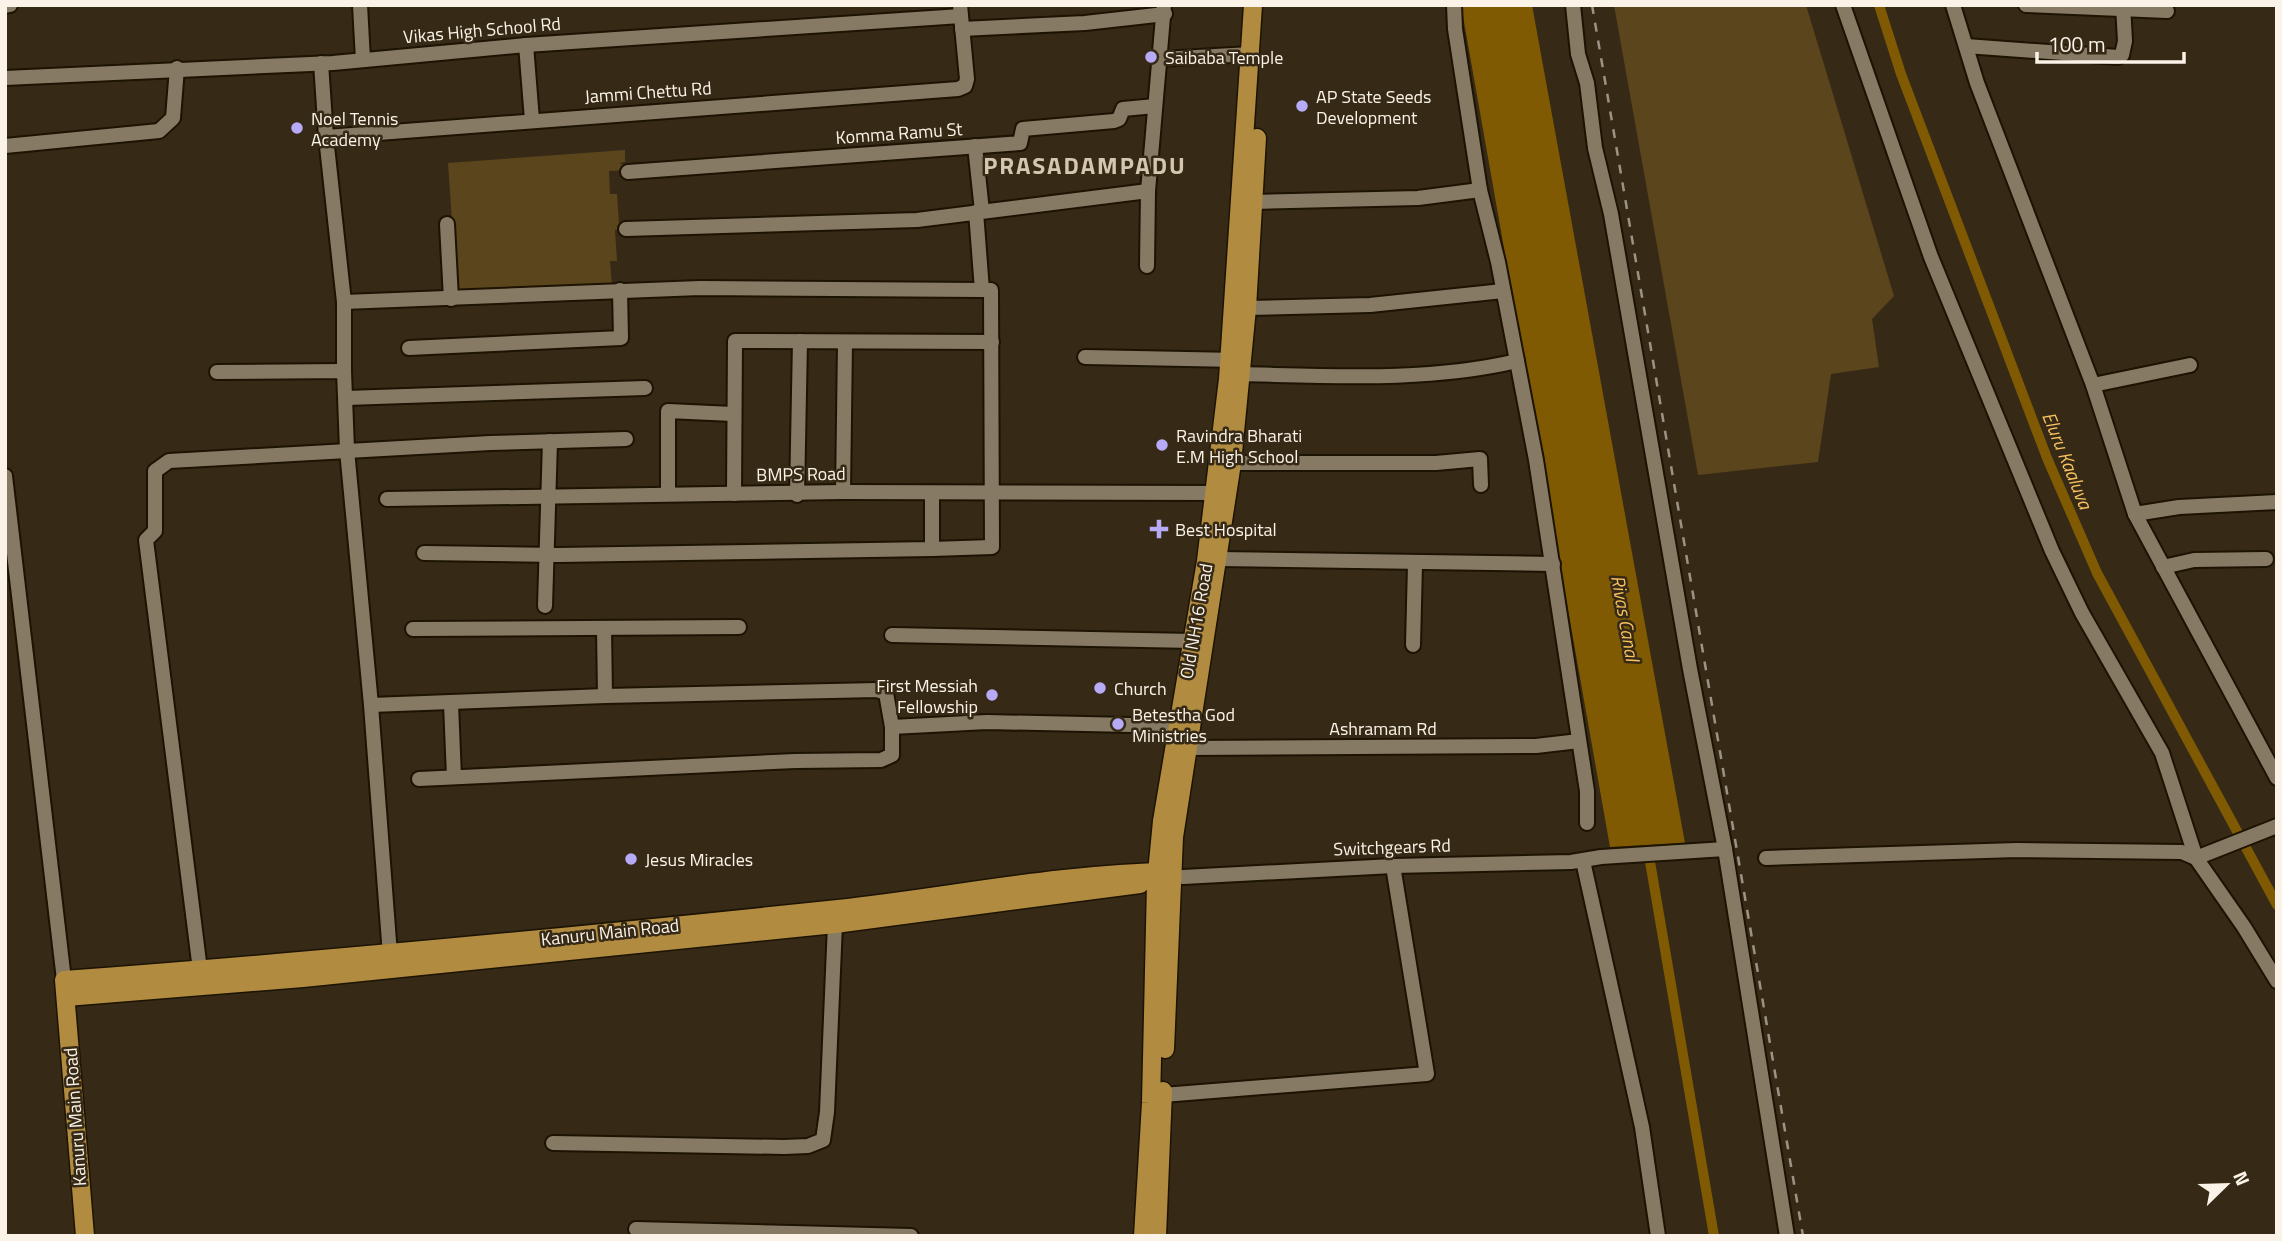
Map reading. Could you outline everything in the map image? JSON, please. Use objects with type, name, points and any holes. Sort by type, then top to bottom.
[{"type":"main road","name":"Old NH16 Road","points":[[1157,1236],[1168,878],[1232,463],[1253,5]]},
{"type":"main road","name":"Old NH16 Road","points":[[1143,1236],[1177,726],[1247,308],[1264,5]]},
{"type":"main road","name":"Kanuru Main Road","points":[[65,989],[200,970],[280,972],[390,955],[551,946],[1109,875],[1168,878]]},
{"type":"main road","name":"Kanuru Main Road","points":[[65,989],[835,924],[1168,878]]},
{"type":"main road","name":"Kanuru Main Road","points":[[65,989],[85,1236]]},
{"type":"street","points":[[360,5],[363,60]]},
{"type":"street","points":[[1454,5],[1455,29],[1480,190],[1517,361],[1553,564],[1587,791],[1587,823]]},
{"type":"street","points":[[1573,5],[1578,54],[1587,83],[1595,148],[1611,214],[1685,644],[1725,849],[1787,1236]]},
{"type":"street","points":[[1843,5],[1931,257],[2064,575],[2162,752],[2199,857],[2277,981]]},
{"type":"street","points":[[1952,5],[2030,226],[2093,385],[2135,514],[2277,778]]},
{"type":"street","points":[[2026,5],[2123,6],[2167,11]]},
{"type":"street","points":[[1966,46],[2118,57],[2122,55],[2125,41],[2123,6]]},
{"type":"street","points":[[1147,266],[1147,191],[1164,10]]},
{"type":"street","name":"Vikas High School Rd","points":[[5,78],[321,63],[526,45],[961,17],[1085,23],[1164,10]]},
{"type":"street","name":"Jammi Chettu Rd","points":[[327,138],[958,89],[965,86],[967,79],[961,17]]},
{"type":"street","points":[[526,45],[532,120]]},
{"type":"street","points":[[1160,59],[1251,54]]},
{"type":"street","points":[[321,63],[344,302],[347,450],[371,705],[390,955]]},
{"type":"street","points":[[5,146],[159,131],[173,118],[177,68]]},
{"type":"street","name":"Komma Ramu St","points":[[628,172],[1020,143],[1023,129],[1114,121],[1119,119],[1123,109],[1155,106]]},
{"type":"street","points":[[975,146],[982,290]]},
{"type":"street","points":[[1254,202],[1418,198],[1480,190]]},
{"type":"street","points":[[626,229],[904,221],[1147,191]]},
{"type":"street","points":[[447,223],[451,299]]},
{"type":"street","points":[[344,302],[700,288],[991,290],[990,549],[424,553]]},
{"type":"street","points":[[409,348],[621,338],[620,290]]},
{"type":"street","points":[[1247,308],[1370,305],[1503,291]]},
{"type":"street","points":[[734,494],[735,341],[992,342]]},
{"type":"street","points":[[797,495],[800,341]]},
{"type":"street","points":[[843,492],[845,342]]},
{"type":"street","points":[[1085,357],[1237,364],[1357,376],[1477,369],[1517,361]]},
{"type":"street","points":[[2093,385],[2190,365]]},
{"type":"street","points":[[217,372],[344,371]]},
{"type":"street","points":[[346,398],[645,388]]},
{"type":"street","points":[[668,494],[668,411],[733,414]]},
{"type":"street","points":[[200,970],[146,540],[155,531],[155,471],[169,461],[347,450],[626,439]]},
{"type":"street","points":[[545,606],[550,441]]},
{"type":"street","points":[[1232,463],[1436,463],[1479,459],[1481,485]]},
{"type":"street","points":[[5,476],[11,583],[65,989]]},
{"type":"street","name":"BMPS Road","points":[[387,499],[549,499],[668,494],[797,495],[843,492],[1216,493]]},
{"type":"street","points":[[932,549],[933,493]]},
{"type":"street","points":[[2135,514],[2179,507],[2277,502]]},
{"type":"street","points":[[1219,559],[1553,564]]},
{"type":"street","points":[[2163,567],[2194,560],[2266,559]]},
{"type":"street","points":[[1413,645],[1415,564]]},
{"type":"street","points":[[413,629],[739,627]]},
{"type":"street","points":[[604,628],[604,696]]},
{"type":"street","points":[[892,635],[1193,641]]},
{"type":"street","points":[[371,705],[877,690],[886,693],[888,698],[892,755],[881,760],[795,761],[419,779]]},
{"type":"street","points":[[451,704],[454,777]]},
{"type":"street","points":[[892,727],[987,722],[1177,726]]},
{"type":"street","name":"Ashramam Rd","points":[[1188,748],[1536,746],[1579,741]]},
{"type":"street","points":[[1766,858],[2017,850],[2182,852],[2199,857],[2277,826]]},
{"type":"street","name":"Switchgears Rd","points":[[1168,878],[1393,866],[1583,861],[1601,857],[1725,849]]},
{"type":"street","points":[[1583,861],[1642,1127],[1658,1236]]},
{"type":"street","points":[[1163,1095],[1427,1074],[1393,866]]},
{"type":"street","points":[[553,1143],[784,1147],[808,1146],[823,1140],[827,1112],[835,924]]},
{"type":"street","points":[[636,1229],[911,1236]]},
{"type":"shaded area","points":[[1614,5],[1806,5],[1894,296],[1872,319],[1879,367],[1831,374],[1818,462],[1698,475]]},
{"type":"shaded area","points":[[625,150],[625,162],[619,163],[627,166],[627,170],[609,171],[610,194],[617,194],[619,224],[622,229],[615,230],[617,261],[610,261],[612,285],[457,294],[448,163]]},
{"type":"water","points":[[1461,5],[1532,5],[1685,843],[1610,847]]},
{"type":"waterway","name":"Eluru Kaaluva","points":[[1879,5],[1901,74],[2047,458],[2097,573],[2277,905]]},
{"type":"waterway","name":"Rivas Canal","points":[[1648,850],[1714,1236]]},
{"type":"railway","points":[[1592,5],[1803,1236]]},
{"type":"place","name":"Saibaba Temple","points":[[1151,57]]},
{"type":"place","name":"AP State Seeds Development","points":[[1302,106]]},
{"type":"place","name":"Noel Tennis Academy","points":[[297,128]]},
{"type":"place","name":"Ravindra Bharati E.M High School","points":[[1162,445]]},
{"type":"place","name":"Best Hospital","points":[[1159,529]]},
{"type":"place","name":"Church","points":[[1100,688]]},
{"type":"place","name":"First Messiah Fellowship","points":[[992,695]]},
{"type":"place","name":"Betestha God Ministries","points":[[1118,724]]},
{"type":"place","name":"Jesus Miracles","points":[[631,859]]},
{"type":"district","name":"PRASADAMPADU","points":[[1085,165]]}]
